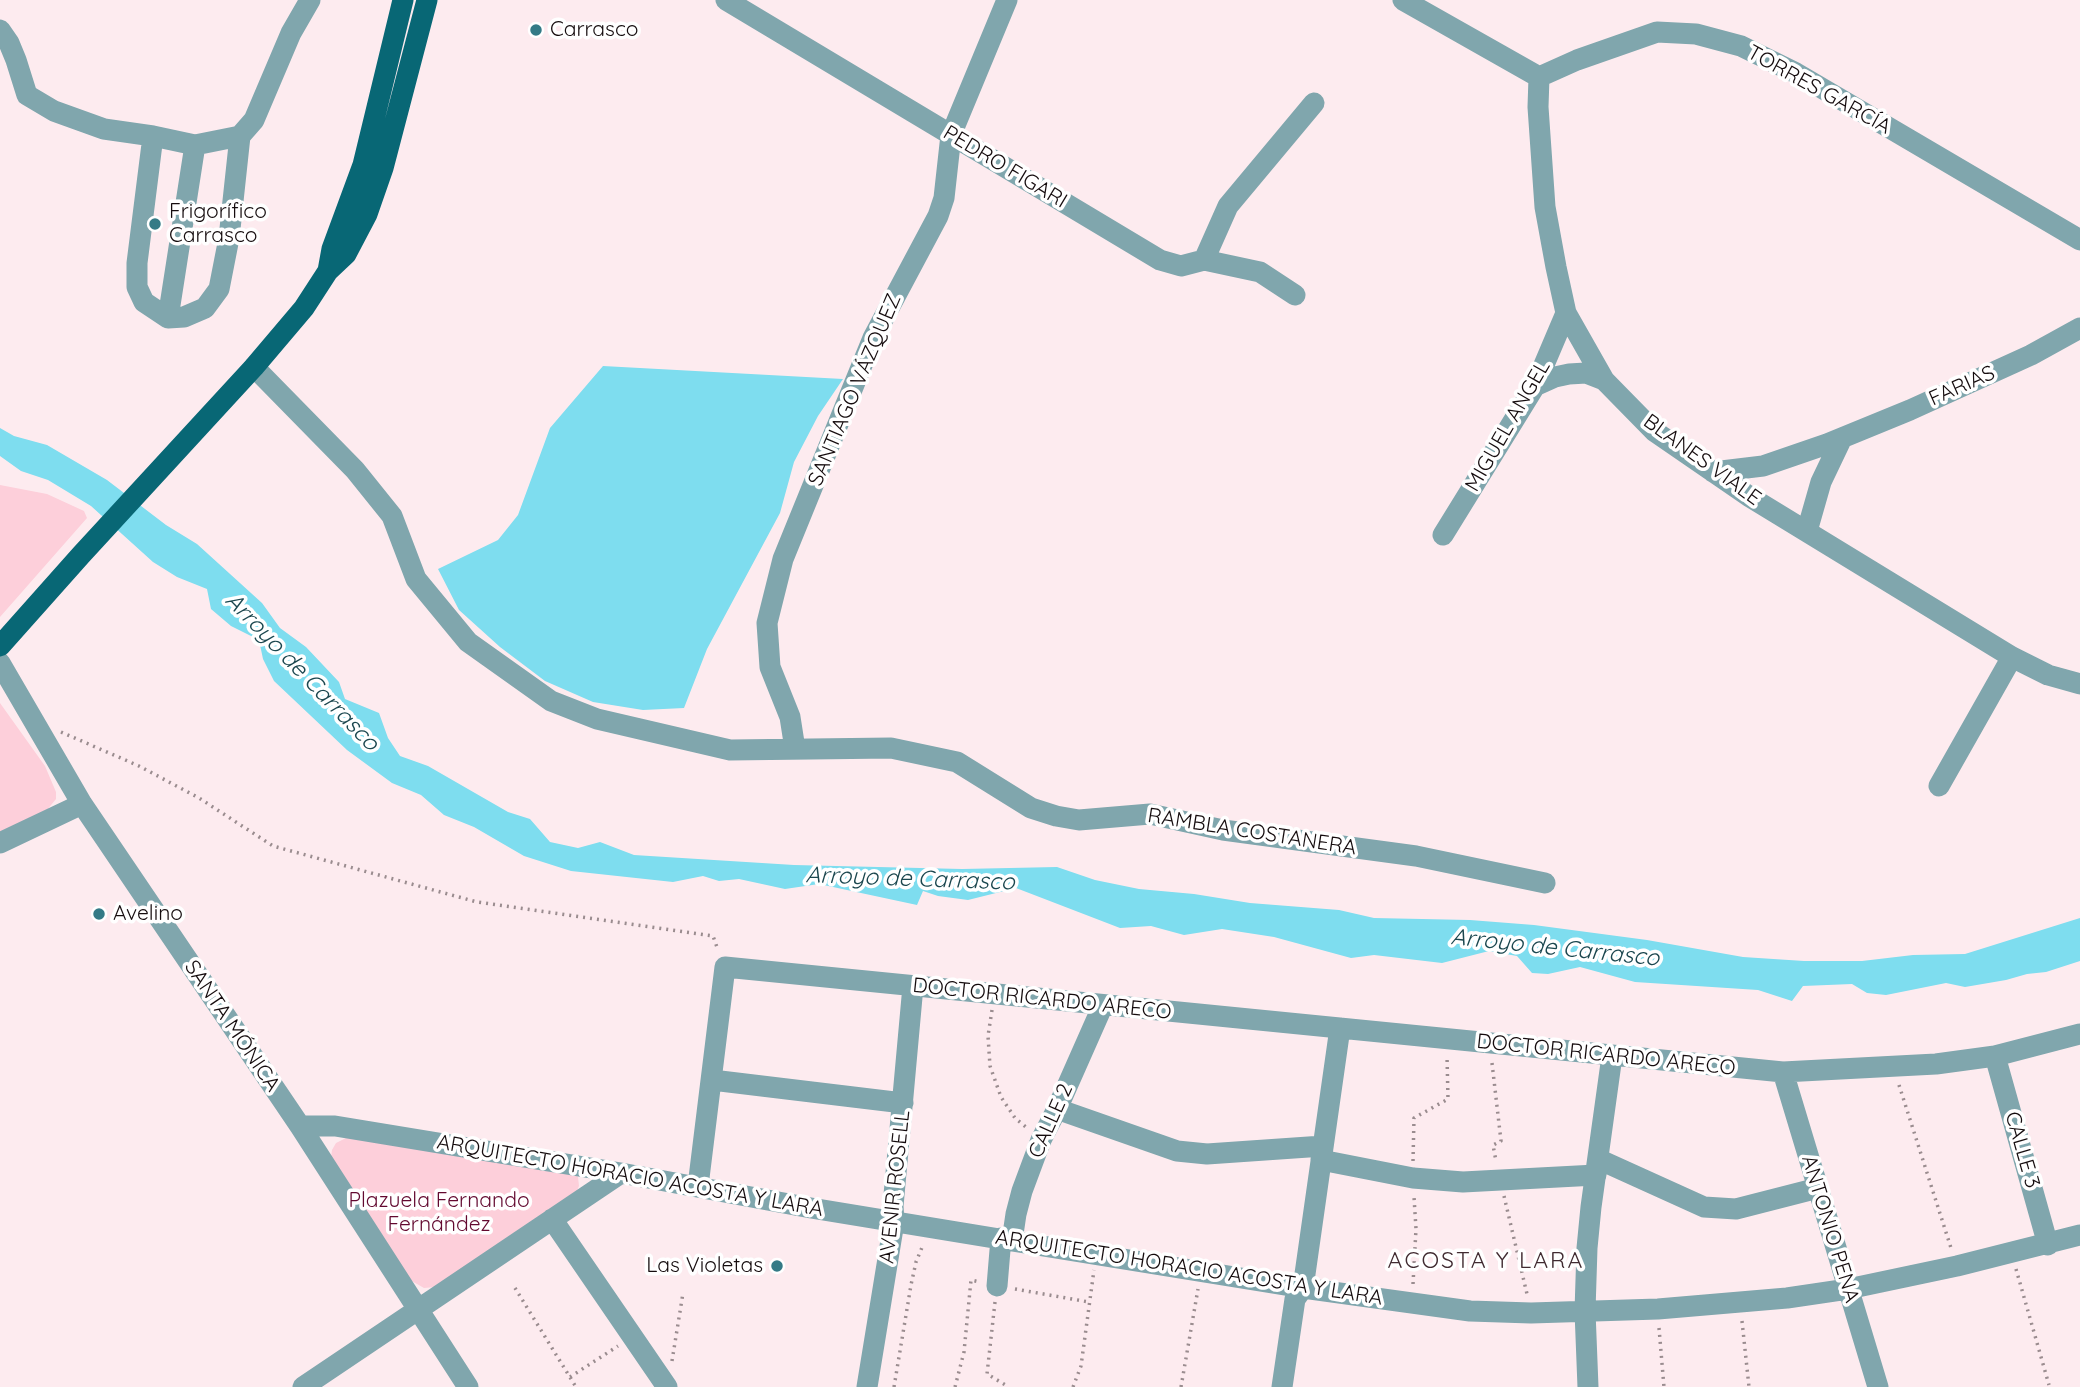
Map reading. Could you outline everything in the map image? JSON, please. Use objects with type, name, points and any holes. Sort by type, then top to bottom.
[{"type":"main road","points":[[328,271],[332,249],[363,165],[403,0]]},
{"type":"main road","points":[[0,646],[254,367],[304,308],[328,271],[346,254],[367,214],[383,169],[426,0]]},
{"type":"street","points":[[152,136],[136,263],[137,287],[144,302],[168,318],[184,317],[205,308],[219,289],[229,238],[240,136],[254,120],[291,33],[310,0]]},
{"type":"street","name":"PEDRO FIGARI","points":[[726,0],[1160,260],[1181,267],[1204,260],[1260,272],[1295,295]]},
{"type":"street","name":"SANTIAGO VÁZQUEZ","points":[[795,750],[790,717],[770,667],[767,623],[783,559],[873,338],[938,216],[944,198],[951,135],[1007,0]]},
{"type":"street","points":[[1403,0],[1539,77]]},
{"type":"street","points":[[0,30],[9,43],[27,95],[54,111],[104,130],[195,145],[240,136]]},
{"type":"street","name":"TORRES GARCÍA","points":[[1539,77],[1577,60],[1657,32],[1696,34],[1741,46],[1796,74],[2080,240]]},
{"type":"street","name":"BLANES VIALE","points":[[1539,77],[1538,107],[1545,206],[1566,313],[1604,380],[1654,431],[1713,472],[2012,657],[2048,675],[2080,684]]},
{"type":"street","points":[[1204,260],[1228,206],[1314,103]]},
{"type":"street","points":[[168,318],[195,145]]},
{"type":"street","name":"MIGUEL ANGEL","points":[[1443,535],[1535,386],[1566,313]]},
{"type":"street","name":"FARIAS","points":[[1713,472],[1763,466],[1842,438],[2031,355],[2080,328]]},
{"type":"street","name":"RAMBLA COSTANERA","points":[[254,367],[355,470],[392,516],[416,579],[468,642],[551,701],[597,719],[730,750],[891,748],[957,762],[1031,808],[1056,817],[1079,820],[1150,814],[1223,830],[1416,856],[1545,883]]},
{"type":"street","points":[[1535,386],[1569,373],[1586,373],[1604,380]]},
{"type":"street","points":[[1807,531],[1821,482],[1842,438]]},
{"type":"street","points":[[1939,786],[2012,657]]},
{"type":"street","name":"SANTA MÓNICA","points":[[0,663],[82,804],[300,1126],[468,1387]]},
{"type":"street","points":[[0,843],[82,804]]},
{"type":"street","points":[[698,1186],[725,967]]},
{"type":"street","name":"DOCTOR RICARDO ARECO","points":[[725,967],[1783,1072],[1894,1068],[1995,1056],[2080,1034]]},
{"type":"street","name":"AVENIR ROSELL","points":[[867,1387],[894,1222],[892,1206],[913,986]]},
{"type":"street","name":"CALLE 2","points":[[997,1286],[1006,1240],[1041,1140],[1103,1005]]},
{"type":"street","points":[[1282,1387],[1295,1299],[1303,1288],[1340,1028]]},
{"type":"street","points":[[1588,1387],[1585,1311],[1587,1248],[1612,1056]]},
{"type":"street","name":"CALLE 3","points":[[1995,1056],[2048,1245]]},
{"type":"street","name":"ANTONIO PENA","points":[[1783,1072],[1878,1387]]},
{"type":"street","points":[[712,1080],[903,1103]]},
{"type":"street","points":[[1057,1109],[1177,1151],[1207,1154],[1322,1153],[1413,1178],[1463,1182],[1597,1167],[1704,1207],[1735,1209],[1818,1188]]},
{"type":"street","name":"ARQUITECTO HORACIO ACOSTA Y LARA","points":[[300,1126],[335,1126],[1096,1255],[1470,1311],[1531,1313],[1658,1309],[1848,1289],[2011,1254],[2080,1235]]},
{"type":"street","points":[[303,1387],[621,1173]]},
{"type":"street","points":[[552,1219],[633,1336],[669,1380]]},
{"type":"path","points":[[59,731],[139,766],[187,792],[273,846],[477,902],[713,936],[725,967]]},
{"type":"path","points":[[995,994],[988,1036],[990,1066],[1001,1097],[1016,1118],[1041,1140]]},
{"type":"path","points":[[1894,1068],[1957,1266]]},
{"type":"path","points":[[894,1387],[911,1285],[916,1262],[923,1248],[926,1227]]},
{"type":"path","points":[[2011,1254],[2049,1385]]},
{"type":"path","points":[[1073,1387],[1081,1366],[1096,1255]]},
{"type":"path","points":[[1181,1387],[1201,1272]]},
{"type":"path","points":[[955,1387],[964,1352],[971,1280],[1089,1302]]},
{"type":"path","points":[[997,1286],[987,1374],[1009,1387]]},
{"type":"path","points":[[515,1288],[576,1387]]},
{"type":"path","points":[[669,1380],[683,1293]]},
{"type":"path","points":[[1740,1301],[1749,1387]]},
{"type":"path","points":[[1658,1309],[1664,1387]]},
{"type":"path","points":[[570,1377],[633,1336]]},
{"type":"green space","points":[[0,485],[47,494],[84,511],[87,518],[0,617]]},
{"type":"green space","points":[[0,703],[45,766],[56,792],[56,799],[47,810],[0,834]]},
{"type":"green space","name":"Plazuela Fernando Fernández","points":[[350,1136],[572,1172],[578,1177],[579,1186],[576,1193],[435,1287],[424,1288],[410,1280],[331,1157],[336,1143]]},
{"type":"water","points":[[603,366],[843,379],[818,416],[794,462],[780,513],[707,649],[684,708],[643,710],[593,702],[545,681],[500,647],[459,610],[438,569],[498,540],[518,515],[550,428]]},
{"type":"water","name":"Arroyo de Carrasco","points":[[0,428],[14,436],[47,445],[107,480],[166,525],[197,544],[262,603],[280,628],[306,647],[339,682],[345,699],[379,713],[388,738],[400,756],[428,766],[508,812],[530,819],[550,842],[578,848],[600,842],[634,855],[794,865],[962,869],[1057,867],[1095,880],[1139,889],[1250,903],[1339,910],[1374,918],[1470,920],[1534,925],[1647,940],[1743,957],[1804,961],[1862,961],[1913,955],[1965,954],[2080,918],[2080,961],[2046,972],[2006,980],[1965,987],[1946,983],[1886,995],[1867,993],[1852,984],[1803,986],[1792,1001],[1758,990],[1635,982],[1580,967],[1548,974],[1532,973],[1517,956],[1489,951],[1442,963],[1374,955],[1351,958],[1274,937],[1222,929],[1184,935],[1151,926],[1120,928],[1016,888],[968,900],[923,891],[917,905],[819,884],[785,889],[739,879],[719,881],[703,876],[673,882],[571,871],[524,856],[474,827],[444,815],[421,795],[392,783],[347,750],[274,681],[263,659],[259,640],[231,626],[211,609],[207,589],[177,577],[153,562],[91,506],[48,480],[21,471],[0,456]]},
{"type":"place","name":"Carrasco","points":[[536,30]]},
{"type":"place","name":"Frigorífico Carrasco","points":[[155,224]]},
{"type":"place","name":"Avelino","points":[[99,914]]},
{"type":"place","name":"Las Violetas","points":[[777,1266]]},
{"type":"district","name":"ACOSTA Y LARA","points":[[1486,1261]]}]
